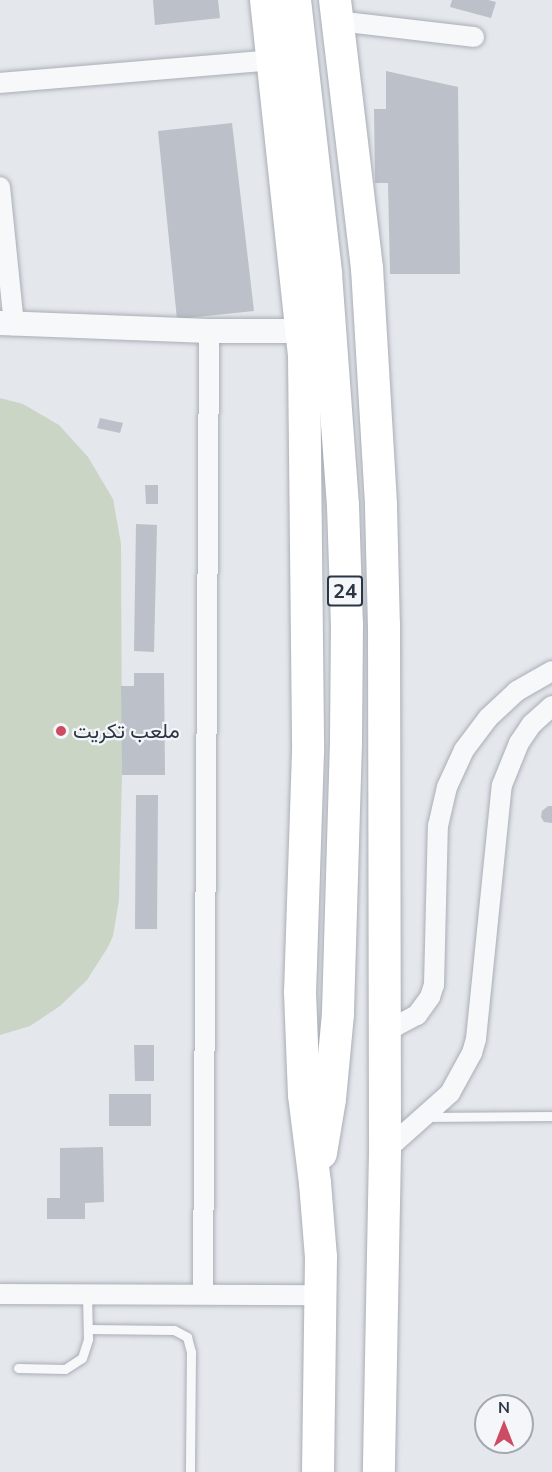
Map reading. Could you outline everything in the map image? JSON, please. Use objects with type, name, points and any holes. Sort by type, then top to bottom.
[{"type":"main road","points":[[266,0],[302,331],[308,752],[300,992],[304,1095],[315,1183],[321,1295],[318,1472]]},
{"type":"main road","name":"24","points":[[295,0],[328,297],[343,506],[346,624],[346,742],[338,1014],[330,1099],[315,1183]]},
{"type":"main road","points":[[337,11],[367,268],[380,494],[384,625],[385,1151],[379,1472]]},
{"type":"street","points":[[337,11],[474,38]]},
{"type":"street","points":[[0,83],[273,60]]},
{"type":"street","points":[[0,187],[7,324],[209,331],[302,331]]},
{"type":"street","points":[[203,1293],[209,331]]},
{"type":"street","points":[[385,1027],[396,1026],[417,1015],[430,997],[434,985],[438,826],[447,787],[464,750],[488,718],[517,691],[552,671]]},
{"type":"street","points":[[385,1151],[425,1117],[459,1081],[472,1053],[476,1039],[502,785],[519,743],[532,724],[552,706]]},
{"type":"street","points":[[0,1294],[321,1295]]},
{"type":"lane","points":[[425,1117],[552,1116]]},
{"type":"lane","points":[[18,1368],[65,1369],[75,1365],[87,1349],[87,1294]]},
{"type":"lane","points":[[88,1329],[174,1330],[187,1337],[191,1352],[190,1472]]},
{"type":"green space","name":"ملعب تكريت","points":[[0,398],[23,404],[59,425],[88,457],[113,499],[121,544],[122,775],[119,900],[113,936],[108,947],[87,980],[60,1006],[30,1026],[0,1035]]},
{"type":"building","points":[[153,0],[218,0],[220,18],[155,25]]},
{"type":"building","points":[[452,0],[496,2],[491,18],[450,7]]},
{"type":"building","points":[[386,71],[458,87],[460,274],[390,274],[388,183],[375,183],[374,109],[386,109]]},
{"type":"building","points":[[232,123],[254,311],[177,319],[158,131]]},
{"type":"building","points":[[100,418],[123,423],[120,433],[97,428]]},
{"type":"building","points":[[145,485],[158,485],[158,504],[146,504]]},
{"type":"building","points":[[136,524],[157,525],[154,652],[134,651]]},
{"type":"building","points":[[134,673],[164,673],[165,775],[122,775],[121,686],[134,686]]},
{"type":"building","points":[[136,795],[158,795],[157,929],[135,929]]},
{"type":"building","points":[[552,806],[552,823],[544,822],[541,817],[542,811]]},
{"type":"building","points":[[134,1045],[154,1045],[154,1081],[135,1081]]},
{"type":"building","points":[[109,1094],[151,1094],[151,1126],[109,1126]]},
{"type":"building","points":[[103,1147],[104,1202],[85,1203],[85,1219],[47,1219],[47,1198],[60,1198],[60,1148]]},
{"type":"place","name":"ملعب تكريت","points":[[61,731]]}]
